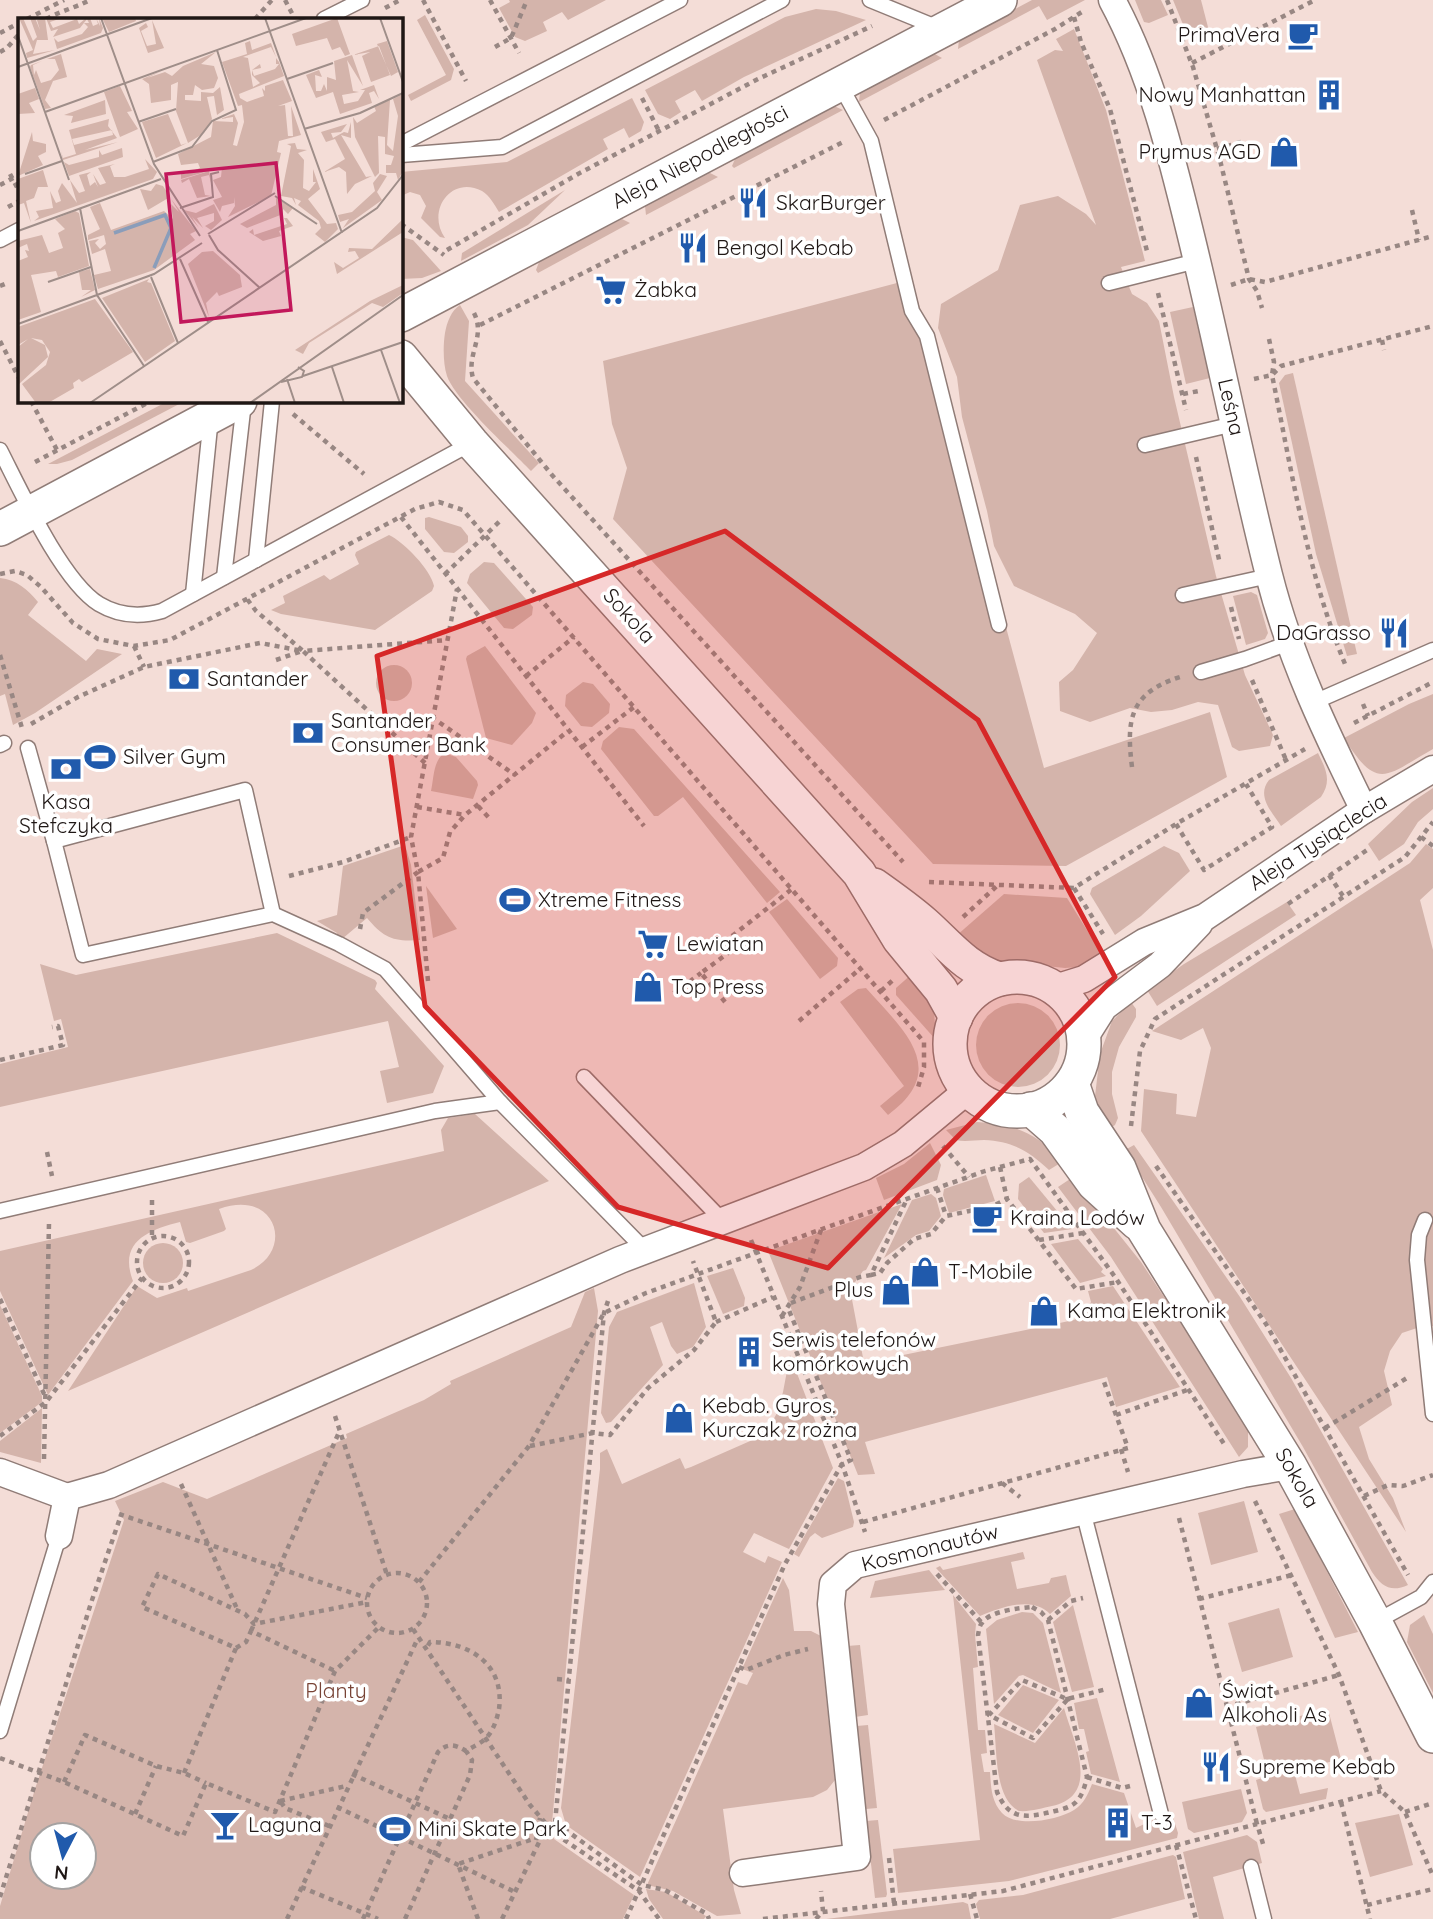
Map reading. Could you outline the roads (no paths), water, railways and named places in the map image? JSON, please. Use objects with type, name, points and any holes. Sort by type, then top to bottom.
[{"type":"street","name":"Aleja Niepodległości","points":[[402,314],[1000,0]]},
{"type":"street","name":"Leśna","points":[[1101,4],[1126,26],[1150,86],[1197,261],[1269,576],[1289,643],[1312,703],[1364,810]]},
{"type":"street","name":"Sokola","points":[[402,358],[472,443],[859,873],[923,922],[975,970],[999,979]]},
{"type":"street","points":[[0,528],[240,402]]},
{"type":"street","name":"Aleja Tysiąclecia","points":[[1055,988],[1084,979],[1144,942],[1205,917],[1364,810],[1433,769]]},
{"type":"street","name":"Sokola","points":[[859,873],[899,939],[941,990],[956,1017]]},
{"type":"street","name":"Aleja Tysiąclecia","points":[[1085,1037],[1104,1007],[1160,965],[1205,917]]},
{"type":"street","points":[[1028,978],[1055,988],[1076,1009],[1085,1037],[1084,1057],[1072,1083],[1058,1098],[1041,1107],[1012,1111],[993,1106],[968,1090],[957,1074],[951,1055],[951,1035],[956,1017],[973,993],[999,979],[1028,978]]},
{"type":"street","name":"Sokola","points":[[1072,1083],[1082,1112],[1119,1168],[1144,1230],[1290,1466],[1376,1622],[1433,1736]]},
{"type":"street","points":[[0,1472],[67,1497],[109,1485],[645,1250],[864,1167],[885,1156],[968,1090]]},
{"type":"street","name":"Sokola","points":[[1031,1109],[1055,1130],[1094,1184],[1144,1230]]},
{"type":"street","name":"Kosmonautów","points":[[743,1873],[856,1857],[831,1604],[833,1584],[855,1565],[1244,1474],[1290,1466]]},
{"type":"street","points":[[59,1536],[67,1497]]},
{"type":"lane","points":[[326,18],[362,0]]},
{"type":"lane","points":[[402,143],[680,0]]},
{"type":"lane","points":[[402,155],[502,148],[782,0]]},
{"type":"lane","points":[[870,0],[942,29]]},
{"type":"lane","points":[[839,83],[871,141],[912,312],[927,336],[999,625]]},
{"type":"lane","points":[[0,240],[18,231]]},
{"type":"lane","points":[[1109,283],[1197,261]]},
{"type":"lane","points":[[224,577],[242,402]]},
{"type":"lane","points":[[256,560],[272,402]]},
{"type":"lane","points":[[194,594],[211,416]]},
{"type":"lane","points":[[1145,444],[1234,424]]},
{"type":"lane","points":[[0,450],[69,574],[86,594],[101,606],[129,615],[146,616],[162,611],[472,443]]},
{"type":"lane","points":[[1183,595],[1269,576]]},
{"type":"lane","points":[[1201,671],[1289,643]]},
{"type":"lane","points":[[1312,703],[1433,650]]},
{"type":"lane","points":[[28,748],[83,955],[273,914],[339,944],[385,969],[500,1102],[645,1250]]},
{"type":"lane","points":[[54,841],[245,790],[273,914]]},
{"type":"lane","points":[[584,1077],[722,1220]]},
{"type":"lane","points":[[0,1211],[435,1111],[500,1102]]},
{"type":"lane","points":[[1425,1220],[1419,1235],[1417,1259],[1433,1414]]},
{"type":"lane","points":[[1083,1511],[1161,1814]]},
{"type":"lane","points":[[0,1731],[59,1536]]},
{"type":"lane","points":[[1376,1622],[1421,1597],[1433,1581]]},
{"type":"lane","points":[[1251,1867],[1264,1919]]},
{"type":"place","name":"PrimaVera","points":[[1303,35]]},
{"type":"place","name":"Nowy Manhattan","points":[[1329,95]]},
{"type":"place","name":"Prymus AGD","points":[[1284,152]]},
{"type":"place","name":"SkarBurger","points":[[753,203]]},
{"type":"place","name":"Bengol Kebab","points":[[693,248]]},
{"type":"place","name":"Żabka","points":[[611,290]]},
{"type":"place","name":"DaGrasso","points":[[1394,633]]},
{"type":"place","name":"Santander","points":[[184,679]]},
{"type":"place","name":"Santander Consumer Bank","points":[[308,733]]},
{"type":"place","name":"Silver Gym","points":[[100,757]]},
{"type":"place","name":"Kasa Stefczyka","points":[[66,769]]},
{"type":"place","name":"Xtreme Fitness","points":[[515,900]]},
{"type":"place","name":"Lewiatan","points":[[653,944]]},
{"type":"place","name":"Top Press","points":[[648,987]]},
{"type":"place","name":"Kraina Lodów","points":[[987,1218]]},
{"type":"place","name":"T-Mobile","points":[[925,1272]]},
{"type":"place","name":"Plus","points":[[896,1290]]},
{"type":"place","name":"Kama Elektronik","points":[[1044,1311]]},
{"type":"place","name":"Serwis telefonów komórkowych","points":[[749,1352]]},
{"type":"place","name":"Kebab. Gyros. Kurczak z rożna","points":[[679,1418]]},
{"type":"place","name":"Świat Alkoholi As","points":[[1199,1703]]},
{"type":"place","name":"Supreme Kebab","points":[[1216,1767]]},
{"type":"place","name":"T-3","points":[[1118,1823]]},
{"type":"place","name":"Laguna","points":[[225,1825]]},
{"type":"place","name":"Mini Skate Park","points":[[395,1829]]},
{"type":"park label","name":"Planty","points":[[336,1691]]}]
